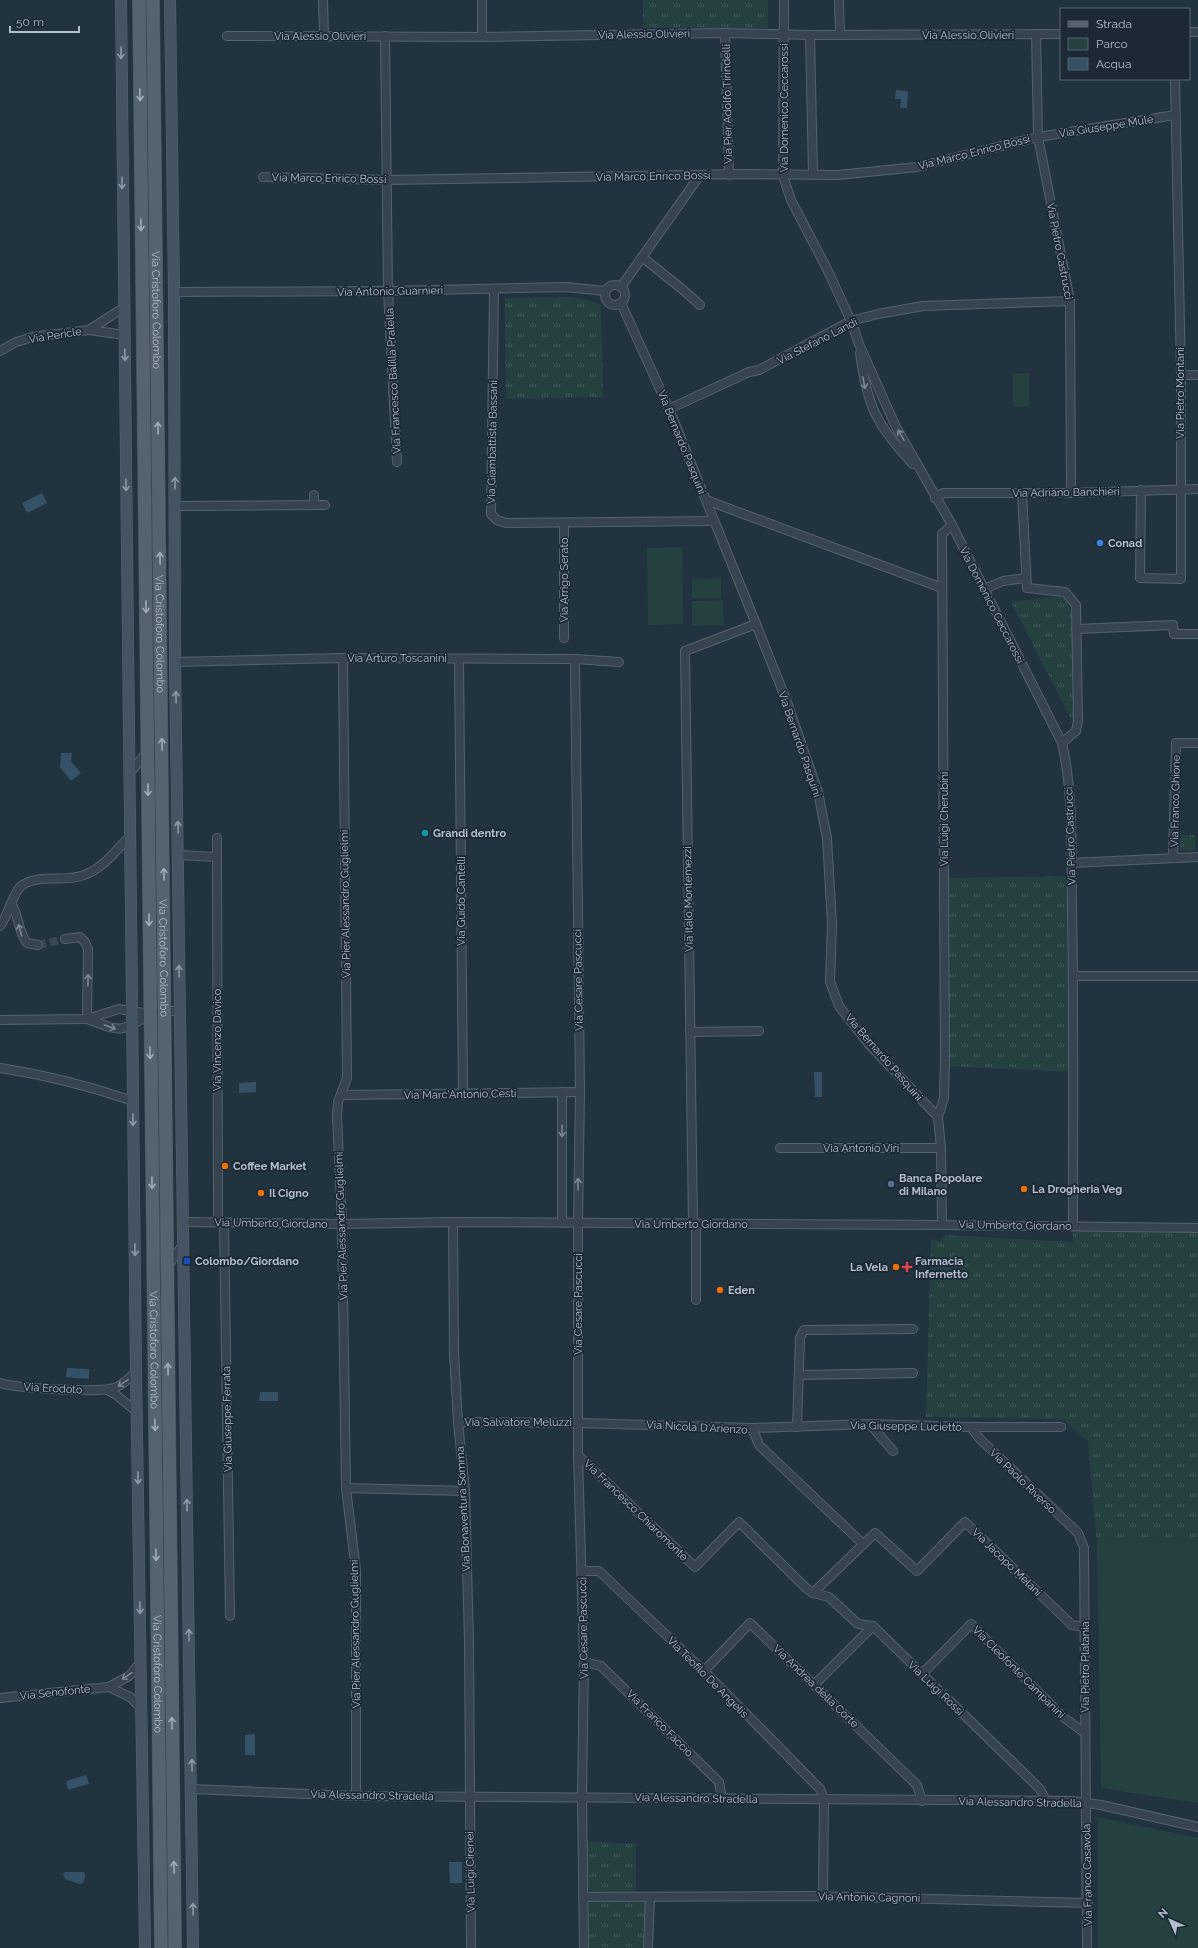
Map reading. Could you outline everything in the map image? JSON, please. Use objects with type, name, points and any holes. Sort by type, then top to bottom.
[{"type":"main road","name":"Via Cristoforo Colombo","points":[[139,0],[161,1948]]},
{"type":"main road","name":"Via Cristoforo Colombo","points":[[153,0],[175,1948]]},
{"type":"street","name":"Via Cristoforo Colombo","points":[[121,0],[123,308],[125,335],[136,1372],[145,1948]]},
{"type":"street","name":"Via Cristoforo Colombo","points":[[170,0],[176,506],[175,662],[184,1222],[182,1246],[192,1789],[193,1948]]},
{"type":"street","points":[[323,0],[324,36]]},
{"type":"street","points":[[482,0],[482,37]]},
{"type":"street","name":"Via Domenico Ceccarossi","points":[[784,0],[782,176],[791,200],[827,268],[896,427],[919,470],[952,525],[1062,743]]},
{"type":"street","points":[[839,0],[840,35]]},
{"type":"street","name":"Via Alessio Olivieri","points":[[227,36],[482,37],[725,33],[784,35],[1060,34]]},
{"type":"street","name":"Via Pier Adolfo Tirindelli","points":[[725,33],[728,175]]},
{"type":"street","name":"Via Pietro Castrucci","points":[[1036,34],[1038,137],[1070,300],[1071,493]]},
{"type":"street","points":[[810,35],[813,174]]},
{"type":"street","name":"Via Francesco Balilla Pratella","points":[[385,36],[388,291],[397,462]]},
{"type":"street","name":"Via Pietro Montani","points":[[1141,490],[1140,578],[1181,579],[1180,375],[1175,80]]},
{"type":"street","name":"Via Giuseppe Mulè","points":[[1038,137],[1175,115]]},
{"type":"street","name":"Via Marco Enrico Bossi","points":[[264,177],[387,180],[700,175],[838,175],[917,167],[1038,137]]},
{"type":"street","points":[[622,287],[700,175]]},
{"type":"street","points":[[642,257],[682,288],[700,305]]},
{"type":"street","points":[[614,284],[622,287],[625,294],[621,302],[616,305],[608,302],[605,291],[614,284]]},
{"type":"street","name":"Via Antonio Guarnieri","points":[[174,292],[388,291],[566,287],[605,291]]},
{"type":"street","name":"Via Giambattista Bassani","points":[[494,289],[491,514],[497,520],[506,523],[714,521]]},
{"type":"street","name":"Via Stefano Landi","points":[[669,409],[749,372],[759,370],[851,321],[878,314],[923,306],[1070,300]]},
{"type":"street","name":"Via Bernardo Pasquini","points":[[621,302],[669,409],[756,624],[787,702],[818,792],[827,838],[832,924],[830,982],[839,1006],[868,1043],[938,1117]]},
{"type":"street","name":"Via Pericle","points":[[89,330],[123,308]]},
{"type":"street","name":"Via Pericle","points":[[0,351],[16,342],[89,330],[125,335]]},
{"type":"street","name":"Via Domenico Ceccarossi","points":[[859,344],[864,384],[872,410],[887,435],[919,470]]},
{"type":"street","points":[[1180,375],[1198,375]]},
{"type":"street","name":"Via Adriano Banchieri","points":[[935,498],[943,493],[1071,493],[1198,489]]},
{"type":"street","points":[[1022,493],[1027,588],[1065,592],[1071,597],[1076,605],[1078,721],[1076,731],[1062,743]]},
{"type":"street","points":[[314,495],[314,506]]},
{"type":"street","points":[[706,500],[942,588]]},
{"type":"street","points":[[176,506],[325,505]]},
{"type":"street","name":"Via Arrigo Serato","points":[[564,523],[564,638]]},
{"type":"street","name":"Via Luigi Cherubini","points":[[938,1117],[944,1098],[945,1055],[942,534],[952,525]]},
{"type":"street","points":[[984,589],[1003,581],[1026,578]]},
{"type":"street","name":"Via Italo Montemezzi","points":[[696,1300],[684,650],[756,624]]},
{"type":"street","points":[[1076,629],[1173,625],[1174,634],[1198,634]]},
{"type":"street","name":"Via Arturo Toscanini","points":[[175,662],[343,658],[575,659],[619,662]]},
{"type":"street","name":"Via Pier Alessandro Guglielmi","points":[[343,658],[347,1078],[341,1095],[337,1116],[342,1224],[346,1488],[356,1570],[356,1796]]},
{"type":"street","name":"Via Guido Cantelli","points":[[459,659],[463,1095]]},
{"type":"street","name":"Via Cesare Pascucci","points":[[575,659],[580,1092],[578,1223],[578,1455],[584,1662],[582,1796],[584,1948]]},
{"type":"street","name":"Via Pietro Castrucci","points":[[1062,743],[1069,772],[1073,976],[1073,1226]]},
{"type":"street","name":"Via Franco Ghione","points":[[1173,858],[1176,743],[1198,743]]},
{"type":"street","points":[[129,774],[148,751]]},
{"type":"street","points":[[0,926],[12,905],[18,889],[27,883],[43,879],[69,879],[90,873],[103,863],[130,835]]},
{"type":"street","name":"Via Vincenzo Davico","points":[[217,838],[221,1222]]},
{"type":"street","points":[[178,855],[217,857]]},
{"type":"street","points":[[1071,863],[1198,857]]},
{"type":"street","points":[[12,905],[16,913],[21,935],[27,943],[38,945]]},
{"type":"street","points":[[65,939],[80,937],[85,942],[88,949],[87,1019]]},
{"type":"street","points":[[1073,976],[1198,976]]},
{"type":"street","points":[[0,1020],[87,1019],[119,1009],[150,1014]]},
{"type":"street","points":[[87,1019],[118,1030],[132,1025],[150,1014],[180,1010]]},
{"type":"street","points":[[690,1032],[758,1031]]},
{"type":"street","points":[[0,1068],[93,1088],[133,1101]]},
{"type":"street","points":[[562,1092],[562,1223]]},
{"type":"street","name":"Via Marc'Antonio Cesti","points":[[341,1095],[463,1095],[580,1092]]},
{"type":"street","points":[[938,1117],[941,1148],[942,1225]]},
{"type":"street","name":"Via Antonio Viri","points":[[780,1148],[941,1148]]},
{"type":"street","name":"Via Umberto Giordano","points":[[184,1222],[342,1224],[453,1222],[1198,1228]]},
{"type":"street","name":"Via Giuseppe Ferrata","points":[[221,1222],[230,1616]]},
{"type":"street","name":"Via Bonaventura Somma","points":[[453,1222],[454,1354],[458,1422],[465,1491],[469,1641],[469,1796]]},
{"type":"street","name":"Via Cristoforo Colombo","points":[[167,1268],[182,1246]]},
{"type":"street","points":[[798,1426],[800,1338],[804,1330],[913,1329]]},
{"type":"street","points":[[107,1390],[125,1383],[136,1372]]},
{"type":"street","points":[[799,1375],[913,1373]]},
{"type":"street","name":"Via Erodoto","points":[[0,1383],[49,1389],[107,1390]]},
{"type":"street","points":[[107,1390],[115,1394],[137,1412]]},
{"type":"street","name":"Via Salvatore Meluzzi","points":[[458,1422],[578,1423]]},
{"type":"street","name":"Via Nicola D'Arienzo","points":[[578,1423],[752,1428],[760,1445],[863,1544]]},
{"type":"street","points":[[870,1424],[893,1451]]},
{"type":"street","name":"Via Giuseppe Lucietto","points":[[752,1428],[870,1424],[970,1427],[1061,1427]]},
{"type":"street","name":"Via Paolo Riverso","points":[[970,1427],[979,1438],[1078,1533]]},
{"type":"street","name":"Via Francesco Chiaromonte","points":[[578,1455],[695,1567],[739,1522],[813,1594]]},
{"type":"street","points":[[346,1488],[465,1491]]},
{"type":"street","name":"Via Jacopo Melani","points":[[813,1594],[875,1533],[917,1571],[965,1522],[1072,1625],[1085,1627]]},
{"type":"street","name":"Via Pietro Platania","points":[[1078,1533],[1084,1548],[1086,1803]]},
{"type":"street","name":"Via Teofilo De Angelis","points":[[582,1571],[599,1571],[704,1671],[820,1789],[824,1799]]},
{"type":"street","name":"Via Luigi Rossi","points":[[813,1594],[829,1597],[858,1624],[873,1626],[1040,1789],[1046,1801]]},
{"type":"street","name":"Via Andrea della Corte","points":[[704,1671],[750,1623],[917,1785],[922,1801]]},
{"type":"street","name":"Via Cleofonte Campanini","points":[[922,1674],[971,1624],[1063,1717],[1085,1733]]},
{"type":"street","points":[[814,1685],[873,1626]]},
{"type":"street","points":[[109,1686],[129,1676],[141,1662]]},
{"type":"street","name":"Via Franco Faccio","points":[[584,1662],[601,1666],[708,1771],[719,1782],[722,1798]]},
{"type":"street","points":[[109,1686],[130,1697],[142,1709]]},
{"type":"street","name":"Via Senofonte","points":[[0,1698],[109,1686]]},
{"type":"street","name":"Via Alessandro Stradella","points":[[192,1789],[356,1796],[582,1796],[922,1801],[1046,1801],[1086,1803],[1198,1827]]},
{"type":"street","name":"Via Luigi Cirenei","points":[[469,1796],[471,1948]]},
{"type":"street","points":[[823,1896],[824,1799]]},
{"type":"street","name":"Via Franco Casavola","points":[[1086,1803],[1088,1903],[1087,1948]]},
{"type":"street","name":"Via Antonio Cagnoni","points":[[583,1897],[823,1896],[1088,1903]]},
{"type":"street","points":[[648,1948],[650,1897]]},
{"type":"green space","points":[[643,0],[768,0],[768,28],[643,28]]},
{"type":"green space","points":[[568,297],[585,299],[601,305],[603,397],[506,399],[505,298]]},
{"type":"green space","points":[[1029,373],[1029,406],[1013,407],[1013,374]]},
{"type":"green space","points":[[682,547],[683,624],[648,625],[647,548]]},
{"type":"green space","points":[[721,578],[721,598],[692,598],[692,579]]},
{"type":"green space","points":[[1059,596],[1067,601],[1072,613],[1074,724],[1011,602]]},
{"type":"green space","points":[[723,600],[724,625],[692,626],[692,601]]},
{"type":"green space","points":[[1179,835],[1195,835],[1195,851],[1180,851]]},
{"type":"green space","points":[[1072,876],[1073,1072],[945,1066],[944,878]]},
{"type":"green space","points":[[1073,1226],[1198,1229],[1198,1540],[1097,1543],[1088,1441],[1063,1419],[926,1417],[931,1239],[940,1242],[945,1235],[1073,1242]]},
{"type":"green space","points":[[1198,1540],[1198,1803],[1101,1788],[1097,1543]]},
{"type":"green space","points":[[1098,1817],[1198,1838],[1198,1948],[1098,1948]]},
{"type":"green space","points":[[582,1841],[636,1844],[636,1896],[650,1897],[648,1948],[584,1948]]},
{"type":"water","points":[[896,90],[908,91],[907,108],[900,108],[901,99],[895,99]]},
{"type":"water","points":[[42,493],[47,503],[27,513],[22,503]]},
{"type":"water","points":[[61,753],[72,753],[71,761],[81,773],[71,781],[60,767]]},
{"type":"water","points":[[814,1072],[822,1072],[822,1097],[815,1097]]},
{"type":"water","points":[[256,1082],[256,1092],[239,1093],[239,1083]]},
{"type":"water","points":[[67,1368],[89,1369],[89,1379],[66,1377]]},
{"type":"water","points":[[260,1392],[278,1392],[278,1401],[259,1401]]},
{"type":"water","points":[[255,1734],[255,1755],[245,1755],[245,1735]]},
{"type":"water","points":[[86,1775],[89,1784],[68,1790],[66,1781]]},
{"type":"water","points":[[449,1862],[462,1862],[462,1883],[450,1883]]},
{"type":"water","points":[[65,1872],[84,1872],[84,1882],[80,1884],[65,1879],[63,1874]]},
{"type":"tunnel","points":[[38,945],[65,939]]},
{"type":"place","name":"Conad","points":[[1100,543]]},
{"type":"place","name":"Grandi dentro","points":[[425,833]]},
{"type":"place","name":"Coffee Market","points":[[225,1166]]},
{"type":"place","name":"Banca Popolare di Milano","points":[[891,1184]]},
{"type":"place","name":"La Drogheria Veg","points":[[1024,1189]]},
{"type":"place","name":"Il Cigno","points":[[261,1193]]},
{"type":"place","name":"Colombo/Giordano","points":[[187,1261]]},
{"type":"place","name":"La Vela","points":[[896,1267]]},
{"type":"place","name":"Farmacia Infernetto","points":[[907,1267]]},
{"type":"place","name":"Eden","points":[[720,1290]]}]
